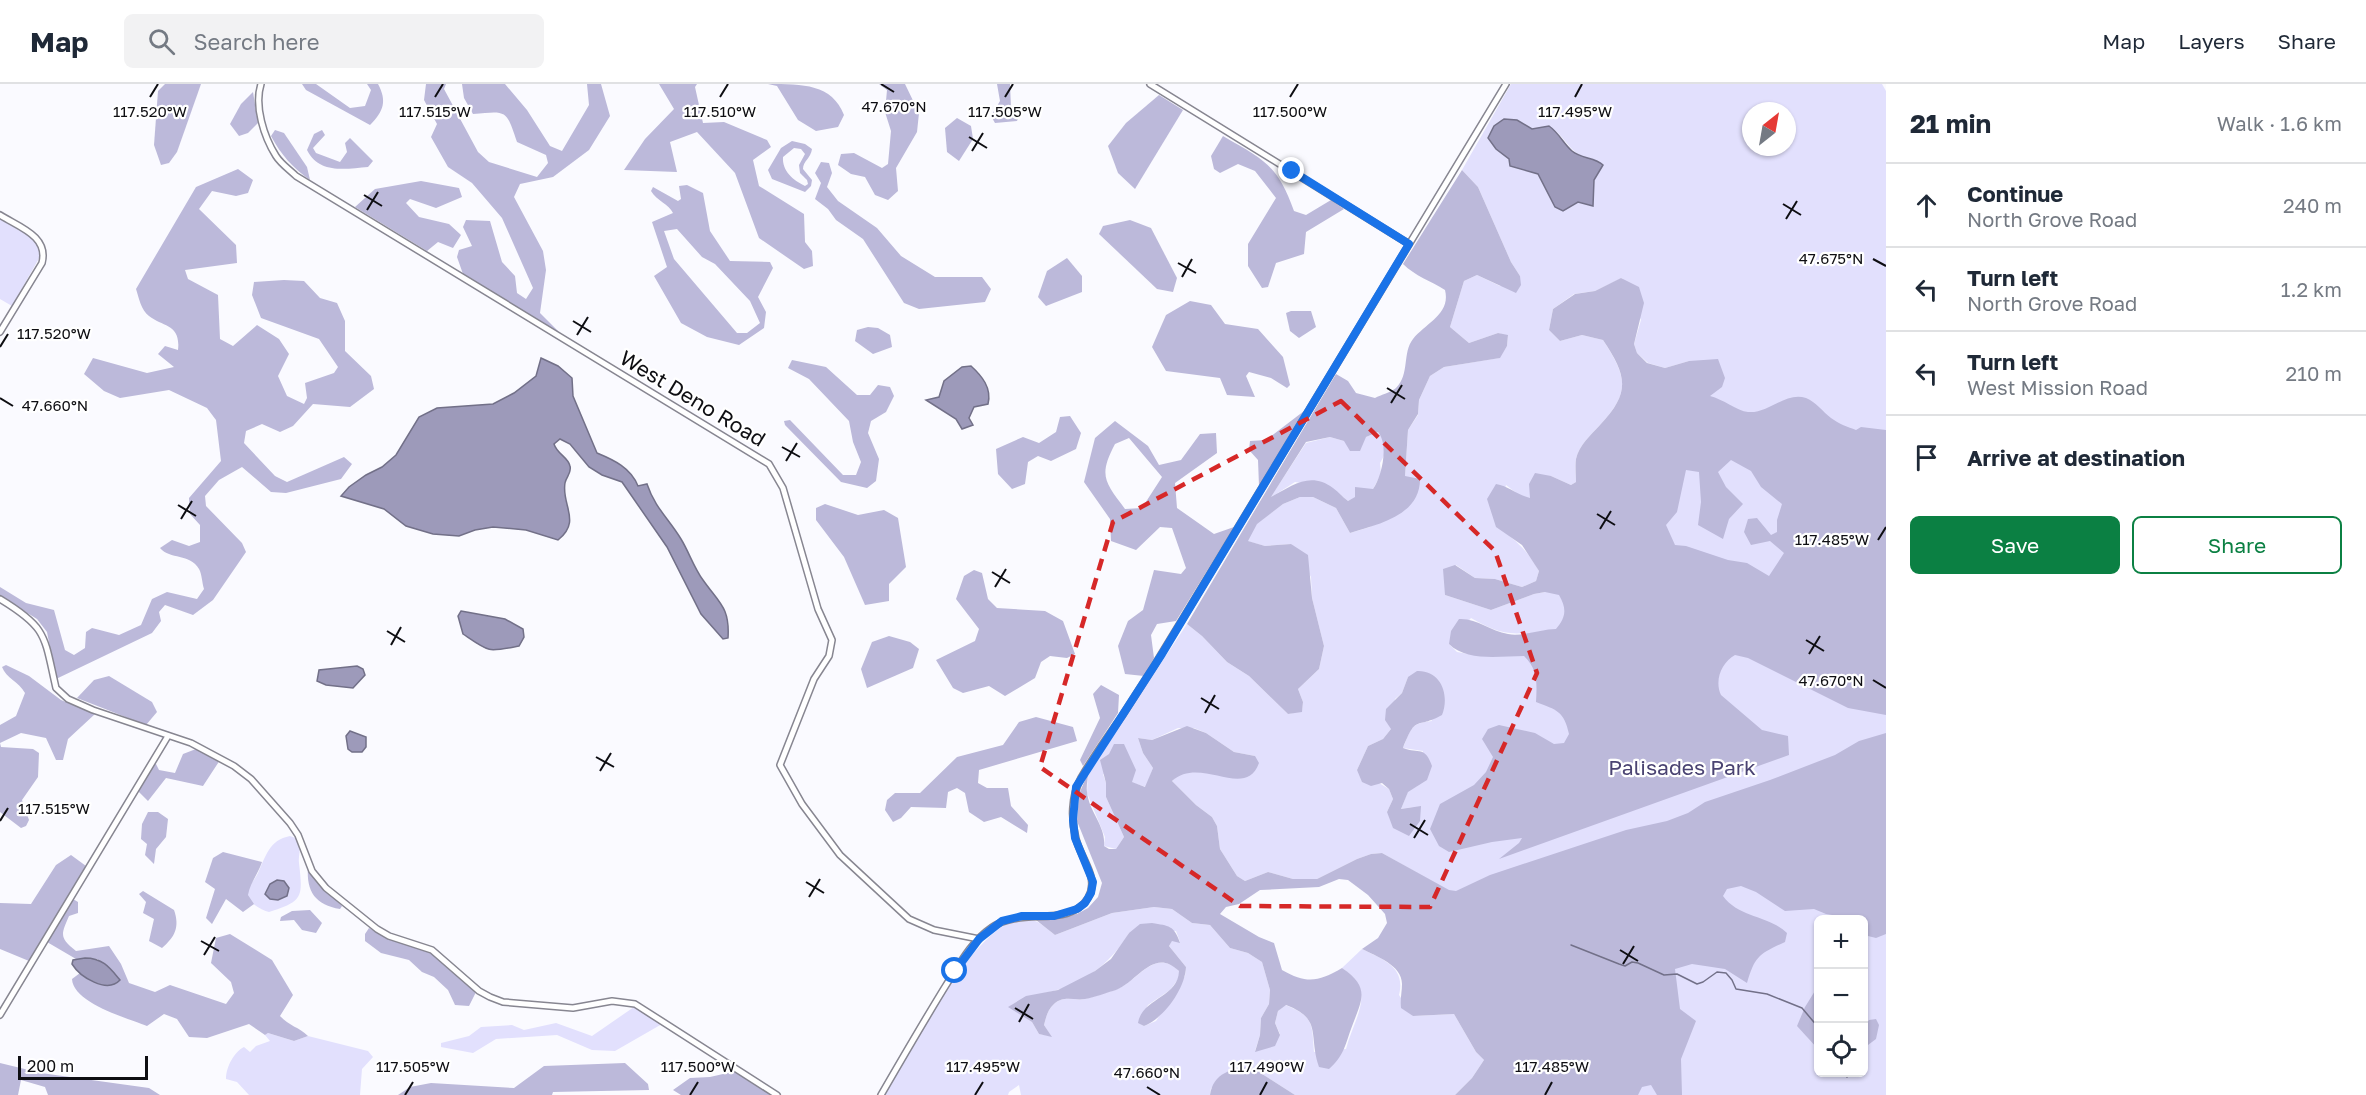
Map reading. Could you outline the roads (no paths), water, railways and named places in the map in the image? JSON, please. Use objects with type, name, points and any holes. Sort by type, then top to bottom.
[{"type":"street","points":[[1150,84],[1409,244]]},
{"type":"street","points":[[881,1095],[936,1000],[964,957],[990,928],[1012,917],[1066,914],[1085,903],[1091,893],[1093,882],[1075,838],[1073,820],[1076,787],[1162,654],[1506,84]]},
{"type":"street","name":"West Deno Road","points":[[261,85],[259,101],[265,132],[277,158],[296,176],[769,464],[783,488],[818,609],[832,640],[829,656],[814,679],[780,765],[802,804],[840,855],[909,919],[934,930],[979,939]]},
{"type":"street","points":[[0,215],[35,237],[43,244],[45,253],[42,263],[0,332]]},
{"type":"street","points":[[0,599],[35,622],[43,634],[56,688],[61,695],[93,710],[214,753],[245,774],[290,823],[298,835],[312,871],[326,888],[377,929],[389,936],[432,950],[478,991],[503,1002],[573,1008],[612,1001],[635,1004],[777,1095]]},
{"type":"street","points":[[0,1015],[168,736]]},
{"type":"waterway","points":[[1571,945],[1625,966],[1632,962],[1638,963],[1664,975],[1677,974],[1697,984],[1717,972],[1726,973],[1736,989],[1767,994],[1802,1008],[1815,1023]]},
{"type":"park label","name":"Palisades Park","points":[[1682,767]]}]
